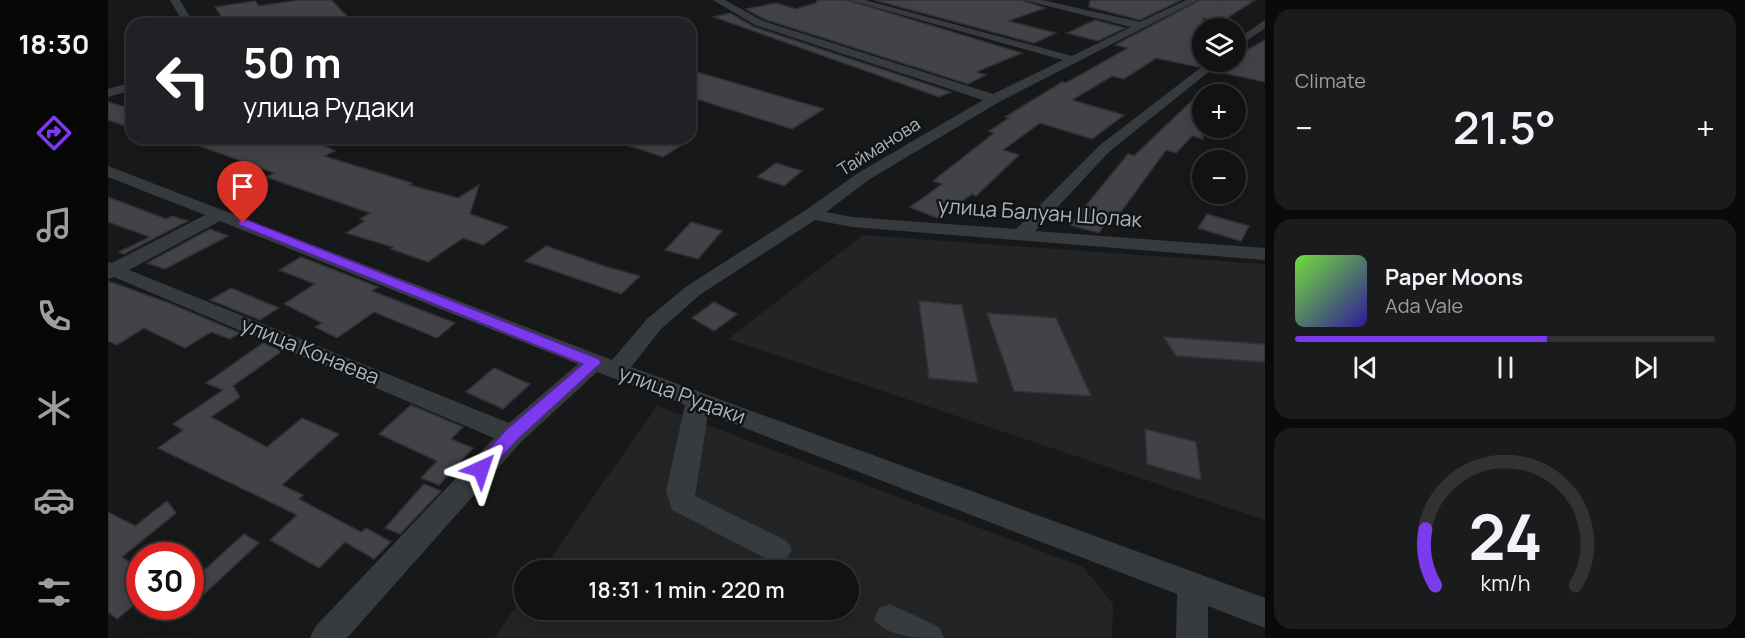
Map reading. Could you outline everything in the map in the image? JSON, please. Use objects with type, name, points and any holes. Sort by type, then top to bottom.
[{"type":"street","points":[[175,0],[186,18]]},
{"type":"street","points":[[718,0],[759,23],[994,99]]},
{"type":"street","points":[[854,0],[1071,59]]},
{"type":"street","points":[[1029,0],[1142,26]]},
{"type":"street","name":"Тайманова","points":[[326,638],[512,435],[605,367],[694,290],[812,214],[864,176],[994,99],[1193,0]]},
{"type":"street","points":[[1246,37],[1265,23]]},
{"type":"street","points":[[1022,234],[1105,148],[1202,72]]},
{"type":"street","points":[[108,93],[126,88]]},
{"type":"street","name":"улица Рудаки","points":[[108,171],[605,367],[1265,613]]},
{"type":"street","points":[[110,270],[221,214]]},
{"type":"street","name":"улица Балуан Шолак","points":[[812,214],[852,222],[1265,254]]},
{"type":"street","name":"улица Конаева","points":[[110,270],[512,435]]},
{"type":"street","points":[[698,401],[680,491],[682,502],[777,550]]},
{"type":"street","points":[[1192,585],[1192,638]]},
{"type":"street","points":[[890,619],[928,638]]},
{"type":"shaded area","points":[[863,235],[1265,264],[1265,520],[728,339]]},
{"type":"shaded area","points":[[657,406],[1083,567],[1113,604],[1112,638],[494,638],[514,610],[514,620],[859,620],[859,560],[549,560]]},
{"type":"building","points":[[301,0],[331,0],[349,18],[222,18],[215,7],[255,1],[259,6]]},
{"type":"building","points":[[817,0],[847,0],[1022,53],[976,72],[986,75],[968,84],[764,19],[746,9],[776,3],[796,9],[816,3]]},
{"type":"building","points":[[874,0],[1022,0],[1045,8],[1008,21],[1056,33],[1034,43]]},
{"type":"building","points":[[1090,0],[1181,0],[1140,20],[1089,7]]},
{"type":"building","points":[[1200,0],[1255,0],[1227,18],[1192,18],[1192,66],[1156,58],[1124,79],[1112,76],[1072,100],[1124,115],[1092,139],[1040,123],[1003,150],[1019,155],[976,196],[972,194],[939,219],[910,207],[942,184],[933,181],[994,133],[989,131],[1009,118],[1005,117],[1062,82],[1066,83],[1128,48],[1115,45]]},
{"type":"building","points":[[730,13],[754,27],[951,92],[939,97],[714,17]]},
{"type":"building","points":[[1095,20],[1125,28],[1098,41],[1067,33]]},
{"type":"building","points":[[1265,40],[1265,82],[1219,72],[1246,72],[1246,50]]},
{"type":"building","points":[[696,72],[824,109],[792,129],[696,99]]},
{"type":"building","points":[[1192,101],[1192,136],[1176,153],[1166,150],[1115,220],[1109,218],[1099,233],[1070,225],[1128,154],[1134,156]]},
{"type":"building","points":[[108,102],[126,107],[126,126],[108,120]]},
{"type":"building","points":[[194,144],[321,144],[335,151],[324,156],[412,183],[410,185],[458,198],[479,185],[470,214],[508,227],[483,245],[463,238],[428,262],[391,249],[393,247],[346,233],[365,221],[360,219],[370,213],[266,177],[274,173]]},
{"type":"building","points":[[623,144],[684,144],[663,157]]},
{"type":"building","points":[[776,163],[802,171],[784,186],[757,177]]},
{"type":"building","points":[[108,197],[166,219],[172,216],[188,221],[124,254],[119,252],[150,237],[108,222]]},
{"type":"building","points":[[1207,214],[1249,226],[1241,241],[1198,228]]},
{"type":"building","points":[[691,222],[722,231],[698,259],[665,250]]},
{"type":"building","points":[[210,229],[228,236],[165,269],[147,263]]},
{"type":"building","points":[[546,246],[640,276],[621,294],[525,261]]},
{"type":"building","points":[[301,257],[378,287],[372,291],[455,323],[437,338],[374,312],[337,338],[315,327],[322,323],[284,304],[315,284],[279,270]]},
{"type":"building","points":[[108,281],[169,303],[240,333],[230,339],[211,332],[185,348],[144,328],[117,345],[108,341]]},
{"type":"building","points":[[231,288],[279,308],[260,320],[210,300]]},
{"type":"building","points":[[919,301],[962,305],[978,383],[929,378]]},
{"type":"building","points":[[714,302],[737,314],[714,331],[692,318]]},
{"type":"building","points":[[987,313],[1056,318],[1091,396],[1014,391]]},
{"type":"building","points":[[1164,337],[1265,344],[1265,362],[1176,356]]},
{"type":"building","points":[[263,343],[282,351],[233,386],[240,397],[211,417],[267,447],[302,418],[339,434],[282,485],[303,495],[299,499],[361,532],[366,528],[391,542],[374,559],[345,542],[319,568],[270,540],[297,515],[158,448],[183,430],[173,424],[223,390],[206,383]]},
{"type":"building","points":[[494,368],[530,384],[503,409],[466,392]]},
{"type":"building","points":[[411,405],[463,427],[451,439],[473,448],[439,485],[421,478],[437,461],[379,434]]},
{"type":"building","points":[[1145,429],[1196,442],[1201,480],[1147,464]]},
{"type":"building","points":[[424,484],[441,491],[400,534],[385,528]]},
{"type":"building","points":[[167,501],[176,513],[140,542],[126,542],[126,554],[122,557],[126,560],[126,612],[117,619],[108,612],[108,512],[135,526]]},
{"type":"building","points":[[244,534],[259,543],[204,594],[204,570]]},
{"type":"route","points":[[243,223],[594,363],[512,435],[481,469]]}]
